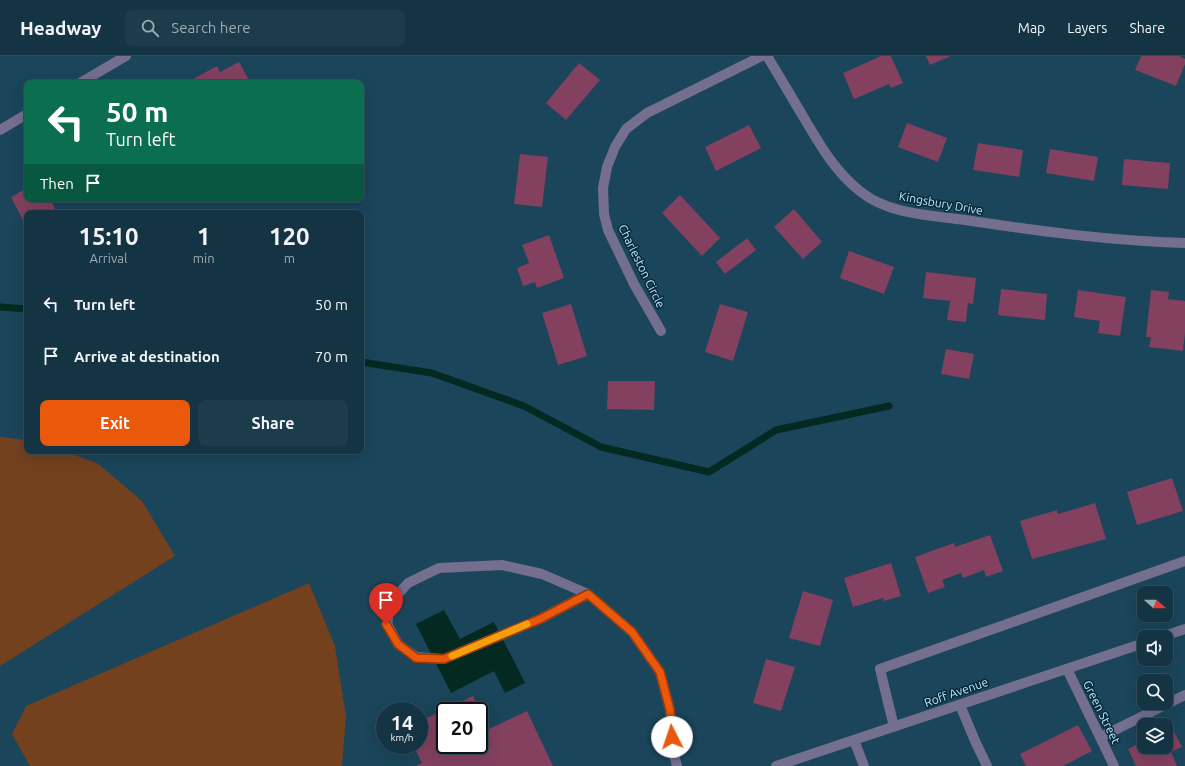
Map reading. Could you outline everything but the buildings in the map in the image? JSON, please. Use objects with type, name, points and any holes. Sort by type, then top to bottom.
[{"type":"street","points":[[85,80],[126,56]]},
{"type":"street","name":"Charleston Circle","points":[[661,331],[634,284],[608,230],[604,214],[604,188],[607,167],[615,147],[626,129],[647,113],[762,56]]},
{"type":"street","name":"Kingsbury Drive","points":[[767,56],[826,154],[842,176],[861,193],[878,203],[901,211],[1016,228],[1088,236],[1185,243]]},
{"type":"street","points":[[0,130],[24,116]]},
{"type":"street","points":[[894,727],[880,669],[1185,561]]},
{"type":"street","points":[[588,594],[540,619],[444,659],[416,658],[398,644],[386,624],[391,602],[408,583],[439,568],[502,565],[542,574],[588,594],[632,632],[660,672],[670,710],[672,751],[677,766]]},
{"type":"street","points":[[1173,633],[1185,629]]},
{"type":"street","name":"Roff Avenue","points":[[776,766],[1137,645]]},
{"type":"street","name":"Green Street","points":[[1066,669],[1114,766]]},
{"type":"street","points":[[1100,737],[1185,695]]},
{"type":"street","points":[[960,705],[975,741],[988,766]]},
{"type":"street","points":[[854,740],[864,766]]},
{"type":"shaded area","points":[[0,437],[24,440],[24,454],[72,454],[97,463],[142,501],[175,556],[0,666]]},
{"type":"shaded area","points":[[309,583],[335,646],[346,717],[342,766],[30,766],[12,734],[26,706]]},
{"type":"shaded area","points":[[444,610],[460,639],[494,622],[525,683],[505,693],[494,671],[451,693],[416,624]]},
{"type":"waterway","points":[[0,307],[24,309]]},
{"type":"waterway","points":[[364,362],[432,373],[524,406],[601,447],[709,472],[776,430],[889,406]]},
{"type":"slow traffic","points":[[452,656],[527,624]]},
{"type":"route","points":[[386,624],[398,644],[416,658],[444,659],[540,619],[588,594],[632,632],[660,672],[670,710],[672,737]]}]
